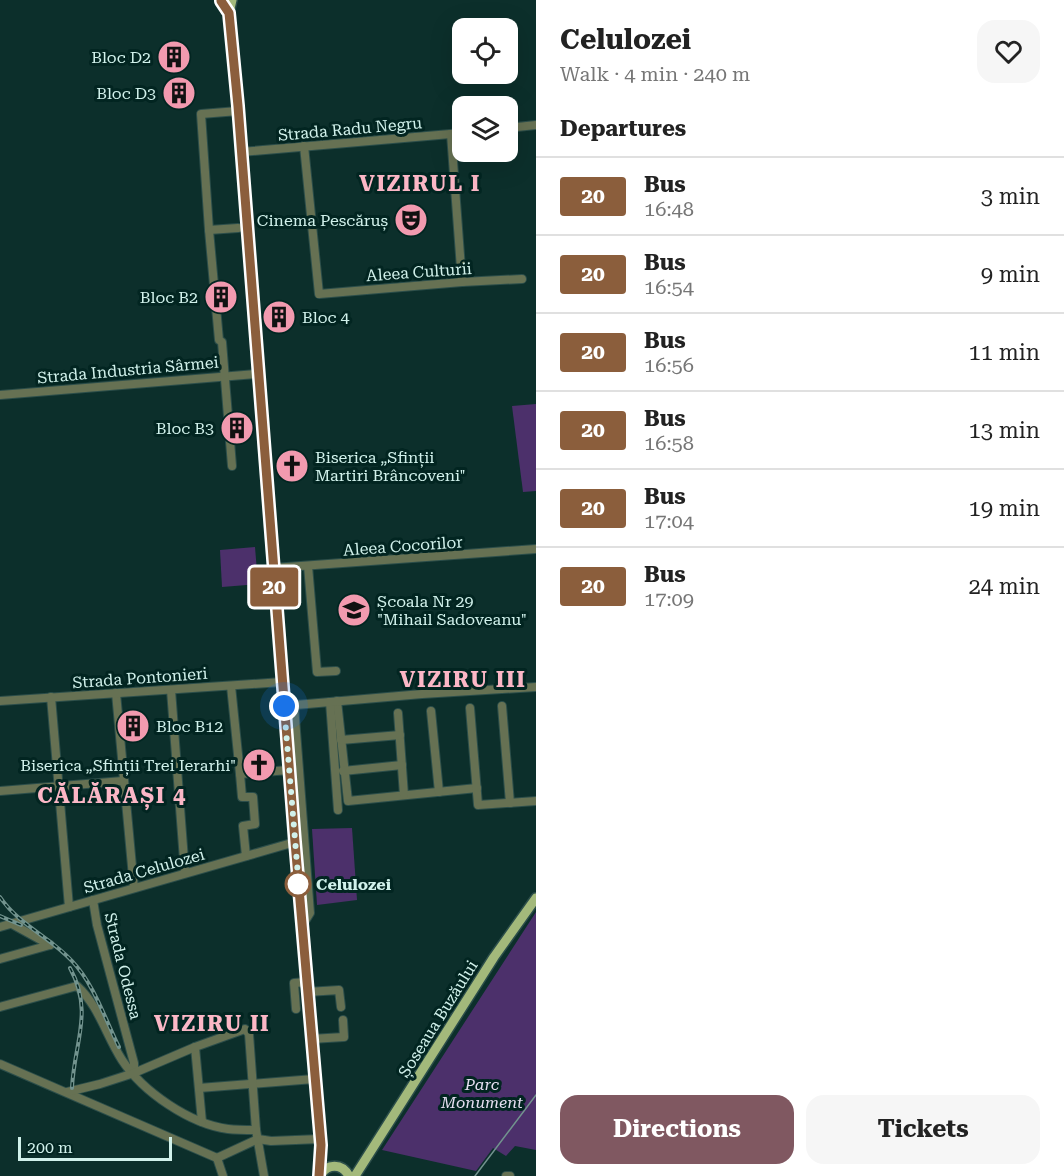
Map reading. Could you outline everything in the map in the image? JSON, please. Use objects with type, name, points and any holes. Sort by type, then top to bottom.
[{"type":"main road","points":[[220,0],[231,0],[229,13],[282,682],[289,705],[289,770],[321,1142],[320,1176]]},
{"type":"main road","points":[[220,0],[229,13]]},
{"type":"main road","name":"Șoseaua Buzăului","points":[[355,1176],[494,957],[536,898]]},
{"type":"main road","points":[[321,1142],[338,1166],[349,1176]]},
{"type":"main road","points":[[320,1176],[326,1168],[351,1164],[368,1157]]},
{"type":"street","points":[[232,466],[222,342],[219,340],[209,230],[201,114],[238,111]]},
{"type":"street","points":[[518,127],[536,125]]},
{"type":"street","points":[[451,134],[462,282]]},
{"type":"street","name":"Strada Radu Negru","points":[[241,152],[451,134]]},
{"type":"street","name":"Aleea Culturii","points":[[304,146],[319,294],[522,279]]},
{"type":"street","points":[[209,230],[238,228]]},
{"type":"street","name":"Strada Industria Sârmei","points":[[0,395],[258,374]]},
{"type":"street","name":"Aleea Cocorilor","points":[[273,568],[536,549]]},
{"type":"street","points":[[308,566],[316,672],[336,671]]},
{"type":"street","name":"Strada Pontonieri","points":[[0,701],[282,682]]},
{"type":"street","points":[[231,686],[242,798],[253,798],[255,824],[243,826],[246,856]]},
{"type":"street","points":[[302,926],[310,913],[289,705],[536,687]]},
{"type":"street","points":[[171,690],[185,873]]},
{"type":"street","points":[[116,693],[134,888]]},
{"type":"street","points":[[51,697],[69,907]]},
{"type":"street","points":[[333,701],[348,801],[477,788]]},
{"type":"street","points":[[333,701],[338,810]]},
{"type":"street","points":[[502,706],[510,803]]},
{"type":"street","points":[[470,708],[478,805],[536,801]]},
{"type":"street","points":[[431,711],[439,792]]},
{"type":"street","points":[[398,713],[404,795]]},
{"type":"street","points":[[340,740],[400,735]]},
{"type":"street","points":[[344,771],[402,765]]},
{"type":"street","points":[[240,774],[289,770]]},
{"type":"street","points":[[0,791],[123,781]]},
{"type":"street","name":"Strada Celulozei","points":[[0,927],[295,842]]},
{"type":"street","name":"Strada Odessa","points":[[93,900],[97,925],[134,1063],[134,1073]]},
{"type":"street","points":[[0,959],[50,945],[12,924]]},
{"type":"street","points":[[296,1009],[294,982],[307,982]]},
{"type":"street","name":"Strada Odessa","points":[[0,1007],[77,986],[94,1006],[122,1059],[169,1105],[202,1122],[229,1129],[256,1130]]},
{"type":"street","points":[[308,992],[339,990],[340,1007]]},
{"type":"street","points":[[311,1039],[344,1037],[343,1020]]},
{"type":"street","points":[[68,1092],[134,1073],[245,1029],[249,1034],[256,1130],[264,1176]]},
{"type":"street","points":[[195,1047],[202,1122]]},
{"type":"street","points":[[0,1064],[217,1158],[223,1176]]},
{"type":"street","points":[[199,1088],[314,1079]]},
{"type":"street","points":[[217,1158],[258,1139],[321,1142]]},
{"type":"green space","points":[[536,404],[536,491],[523,492],[512,406]]},
{"type":"green space","points":[[255,547],[258,584],[222,587],[220,550]]},
{"type":"green space","points":[[352,828],[357,900],[317,905],[312,829]]},
{"type":"green space","name":"Parc Monument","points":[[536,912],[536,1150],[515,1146],[506,1156],[493,1148],[476,1171],[382,1150]]},
{"type":"tram line","points":[[475,1176],[536,1095]]},
{"type":"railway","points":[[0,897],[16,915],[54,945],[80,970],[93,991],[119,1047]]},
{"type":"railway","points":[[0,916],[21,925]]},
{"type":"railway","points":[[70,968],[77,984],[82,1013],[72,1088]]},
{"type":"bus line","name":"20","points":[[221,1],[229,13],[238,106],[273,568],[321,1145],[319,1176]]},
{"type":"place","name":"Bloc D2","points":[[174,57]]},
{"type":"place","name":"Bloc D3","points":[[179,93]]},
{"type":"place","name":"Cinema Pescăruș","points":[[411,220]]},
{"type":"place","name":"Bloc B2","points":[[221,297]]},
{"type":"place","name":"Bloc 4","points":[[279,317]]},
{"type":"place","name":"Bloc B3","points":[[237,428]]},
{"type":"place","name":"Biserica „Sfinții Martiri Brâncoveni\"","points":[[292,466]]},
{"type":"place","name":"Școala Nr 29 \"Mihail Sadoveanu\"","points":[[354,610]]},
{"type":"place","name":"Bloc B12","points":[[133,726]]},
{"type":"place","name":"Biserica „Sfinții Trei Ierarhi\"","points":[[259,765]]},
{"type":"place","name":"Celulozei","points":[[298,884]]},
{"type":"district","name":"VIZIRUL I","points":[[420,183]]},
{"type":"district","name":"VIZIRU III","points":[[463,679]]},
{"type":"district","name":"CĂLĂRAȘI 4","points":[[112,795]]},
{"type":"district","name":"VIZIRU II","points":[[212,1023]]},
{"type":"route","points":[[284,706],[299,888],[298,884]]}]
